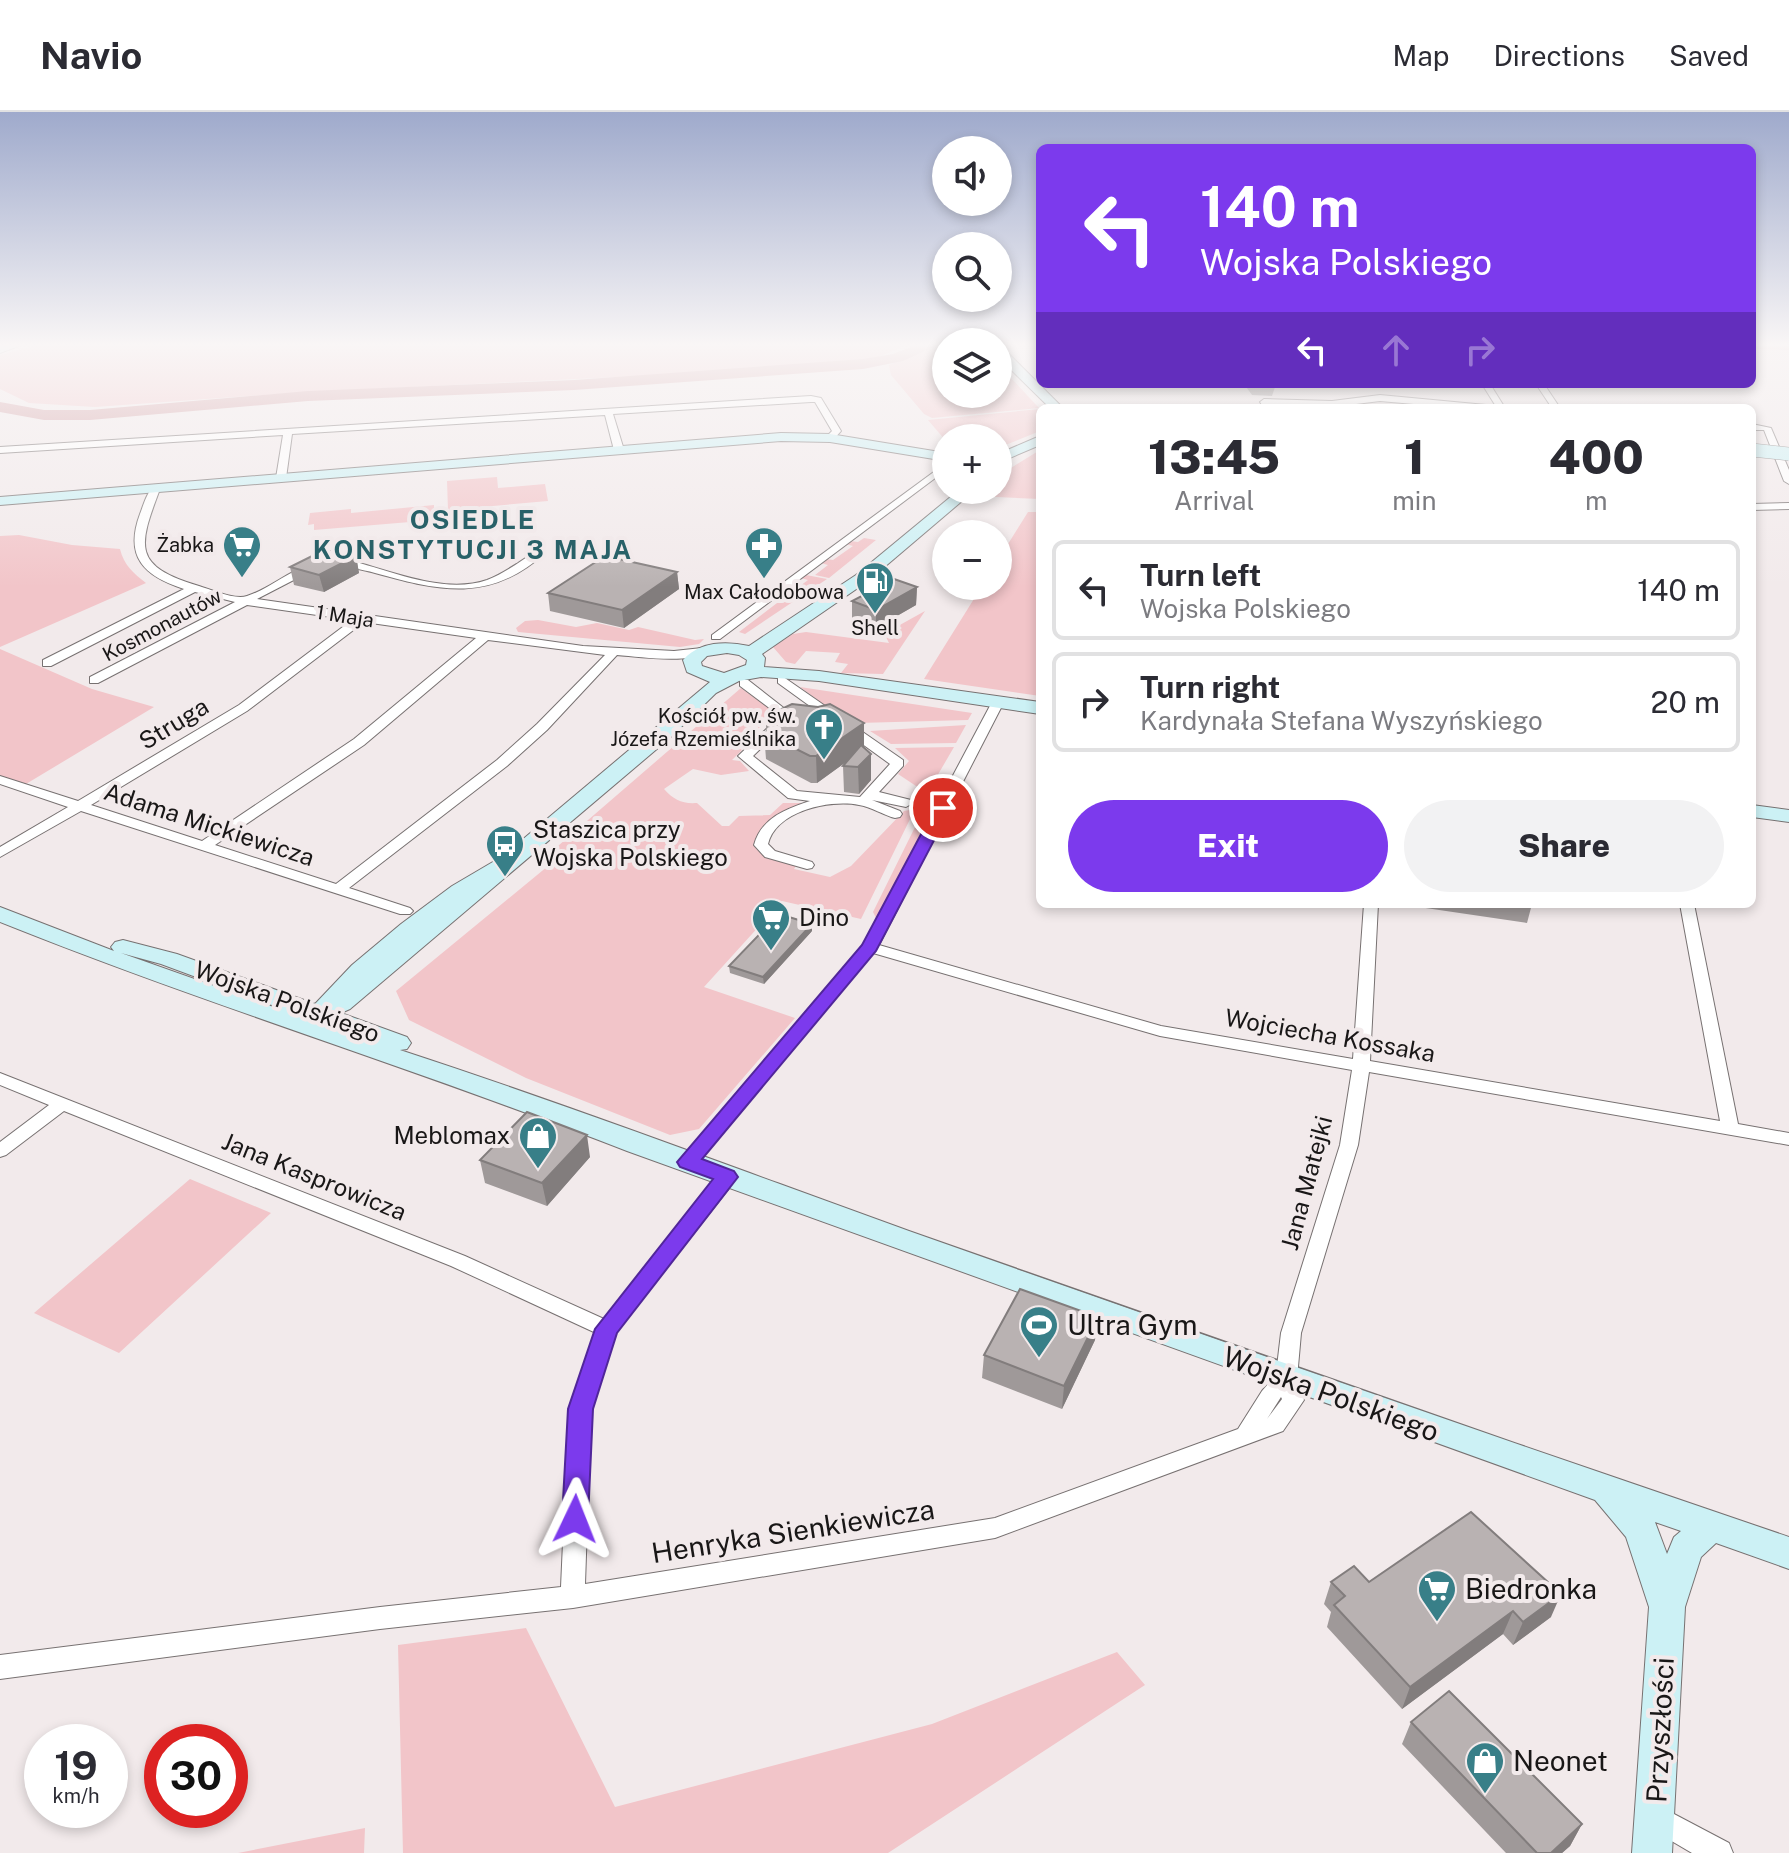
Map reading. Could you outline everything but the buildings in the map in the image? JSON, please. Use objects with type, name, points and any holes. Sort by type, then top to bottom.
[{"type":"street","points":[[0,450],[401,425]]},
{"type":"street","points":[[612,425],[619,450]]},
{"type":"street","points":[[830,438],[837,431],[833,425]]},
{"type":"street","points":[[1756,427],[1767,428],[1789,481]]},
{"type":"street","points":[[281,478],[288,433]]},
{"type":"street","points":[[0,501],[781,437],[830,438],[932,455]]},
{"type":"street","points":[[1012,452],[1036,442]]},
{"type":"street","points":[[1756,450],[1789,454]]},
{"type":"street","points":[[716,637],[932,476]]},
{"type":"street","name":"1 Maja","points":[[155,489],[139,538],[140,553],[148,565],[163,576],[195,588],[246,601],[699,665]]},
{"type":"street","points":[[747,653],[935,504]]},
{"type":"street","points":[[699,665],[747,653],[862,578],[951,504]]},
{"type":"street","points":[[1756,507],[1789,506]]},
{"type":"street","name":"Kosmonautów","points":[[94,680],[322,562],[342,561],[445,586],[464,587],[490,583],[540,553]]},
{"type":"street","points":[[47,663],[195,588]]},
{"type":"street","name":"Struga","points":[[0,853],[243,708],[362,618]]},
{"type":"street","points":[[202,847],[359,742],[485,636]]},
{"type":"street","points":[[338,889],[502,763],[531,738],[613,653]]},
{"type":"street","points":[[747,653],[766,665],[819,676],[1036,707]]},
{"type":"street","points":[[740,678],[755,667],[747,653]]},
{"type":"street","name":"1 Maja","points":[[630,654],[699,665]]},
{"type":"street","points":[[699,665],[740,678],[788,716],[745,756],[793,795],[906,803]]},
{"type":"street","points":[[688,707],[701,681],[699,665]]},
{"type":"street","points":[[325,1024],[359,982],[511,861],[664,733],[688,707],[719,682],[761,672],[819,676]]},
{"type":"street","points":[[782,680],[898,763],[866,798]]},
{"type":"street","points":[[688,1162],[870,947],[998,702]]},
{"type":"street","name":"Adama Mickiewicza","points":[[0,780],[405,911]]},
{"type":"street","points":[[807,865],[770,854],[761,845],[761,837],[778,820],[829,798]]},
{"type":"street","points":[[866,798],[895,814]]},
{"type":"street","points":[[1756,812],[1789,816]]},
{"type":"street","name":"Jana Matejki","points":[[1286,1378],[1291,1333],[1349,1145],[1361,1066],[1371,908]]},
{"type":"street","points":[[1688,908],[1730,1128]]},
{"type":"street","name":"Wojska Polskiego","points":[[0,914],[50,932],[169,959],[271,1005],[727,1177],[1286,1378],[1789,1553]]},
{"type":"street","name":"Wojciecha Kossaka","points":[[870,947],[1160,1031],[1789,1139]]},
{"type":"street","points":[[271,1005],[359,982]]},
{"type":"street","points":[[359,982],[377,1035]]},
{"type":"street","name":"Wojska Polskiego","points":[[325,1024],[377,1035],[515,1097]]},
{"type":"street","name":"Jana Kasprowicza","points":[[0,1079],[458,1261],[607,1329]]},
{"type":"street","points":[[0,1151],[61,1105]]},
{"type":"street","points":[[573,1597],[580,1409],[607,1329],[727,1177]]},
{"type":"street","name":"Henryka Sienkiewicza","points":[[0,1667],[380,1618],[573,1597],[995,1528],[1275,1425],[1293,1400],[1286,1378]]},
{"type":"street","name":"Przyszłości","points":[[1606,1491],[1641,1529],[1667,1607]]},
{"type":"street","name":"Przyszłości","points":[[1654,1835],[1667,1607],[1686,1548],[1710,1526]]},
{"type":"street","points":[[1654,1835],[1719,1853]]},
{"type":"shaded area","points":[[1012,425],[1036,425],[1036,433],[1012,442]]},
{"type":"shaded area","points":[[1036,452],[1036,499],[1012,498],[1012,467]]},
{"type":"shaded area","points":[[497,477],[498,488],[545,484],[548,501],[448,510],[447,481]]},
{"type":"shaded area","points":[[434,505],[434,520],[314,530],[314,524],[308,525],[310,513],[351,509],[351,513]]},
{"type":"shaded area","points":[[1028,512],[1036,512],[1036,695],[924,679],[973,600],[1012,600],[1012,538]]},
{"type":"shaded area","points":[[19,535],[72,545],[120,549],[130,568],[146,583],[0,647],[0,536]]},
{"type":"shaded area","points":[[864,538],[876,540],[829,578],[815,575],[828,565],[821,563],[826,559],[833,560],[853,546],[846,544],[850,541],[858,542]]},
{"type":"shaded area","points":[[806,575],[827,579],[745,634],[739,632],[781,600],[774,598],[779,594],[787,596],[808,580],[801,578]]},
{"type":"shaded area","points":[[925,611],[883,674],[841,673],[848,664],[835,662],[840,653],[806,651],[795,664],[786,662],[773,647],[793,634],[806,632],[889,643],[886,637],[902,628],[898,626]]},
{"type":"shaded area","points":[[538,620],[576,627],[597,623],[629,630],[638,627],[695,640],[704,639],[699,644],[680,647],[518,632],[516,628],[525,621]]},
{"type":"shaded area","points":[[0,649],[92,689],[154,707],[26,784],[0,776]]},
{"type":"shaded area","points":[[800,687],[972,713],[968,720],[858,723],[831,710]]},
{"type":"shaded area","points":[[741,688],[776,713],[737,747],[742,750],[732,760],[740,761],[749,771],[721,775],[693,769],[664,789],[675,799],[697,803],[722,826],[729,826],[739,816],[770,815],[783,803],[812,803],[769,823],[758,839],[756,849],[768,857],[796,866],[794,869],[830,877],[851,866],[904,811],[915,809],[861,919],[782,901],[704,987],[795,1018],[699,1129],[670,1135],[526,1078],[409,1020],[396,991],[565,852],[562,850],[555,855],[551,852]]},
{"type":"shaded area","points":[[966,725],[956,743],[891,744],[870,731]]},
{"type":"shaded area","points":[[954,747],[929,790],[922,790],[898,774],[909,761],[895,748]]},
{"type":"shaded area","points":[[918,821],[927,823],[877,920],[873,912]]},
{"type":"shaded area","points":[[190,1179],[271,1213],[119,1353],[34,1313]]},
{"type":"shaded area","points":[[526,1628],[615,1807],[932,1724],[1117,1652],[1145,1685],[888,1853],[403,1853],[398,1645]]},
{"type":"shaded area","points":[[365,1828],[364,1853],[238,1853]]},
{"type":"place","name":"Żabka","points":[[242,579]]},
{"type":"place","name":"Max Całodobowa","points":[[764,580]]},
{"type":"place","name":"Shell","points":[[875,615]]},
{"type":"place","name":"Kościół pw. św. Józefa Rzemieślnika","points":[[824,761]]},
{"type":"place","name":"Staszica przy Wojska Polskiego","points":[[505,878]]},
{"type":"place","name":"Dino","points":[[771,952]]},
{"type":"place","name":"Meblomax","points":[[538,1170]]},
{"type":"place","name":"Ultra Gym","points":[[1039,1359]]},
{"type":"place","name":"Biedronka","points":[[1437,1623]]},
{"type":"place","name":"Neonet","points":[[1485,1795]]},
{"type":"district","name":"OSIEDLE KONSTYTUCJI 3 MAJA","points":[[473,535]]},
{"type":"route","points":[[575,1519],[580,1409],[607,1329],[727,1177],[688,1162],[870,947],[943,808]]}]
